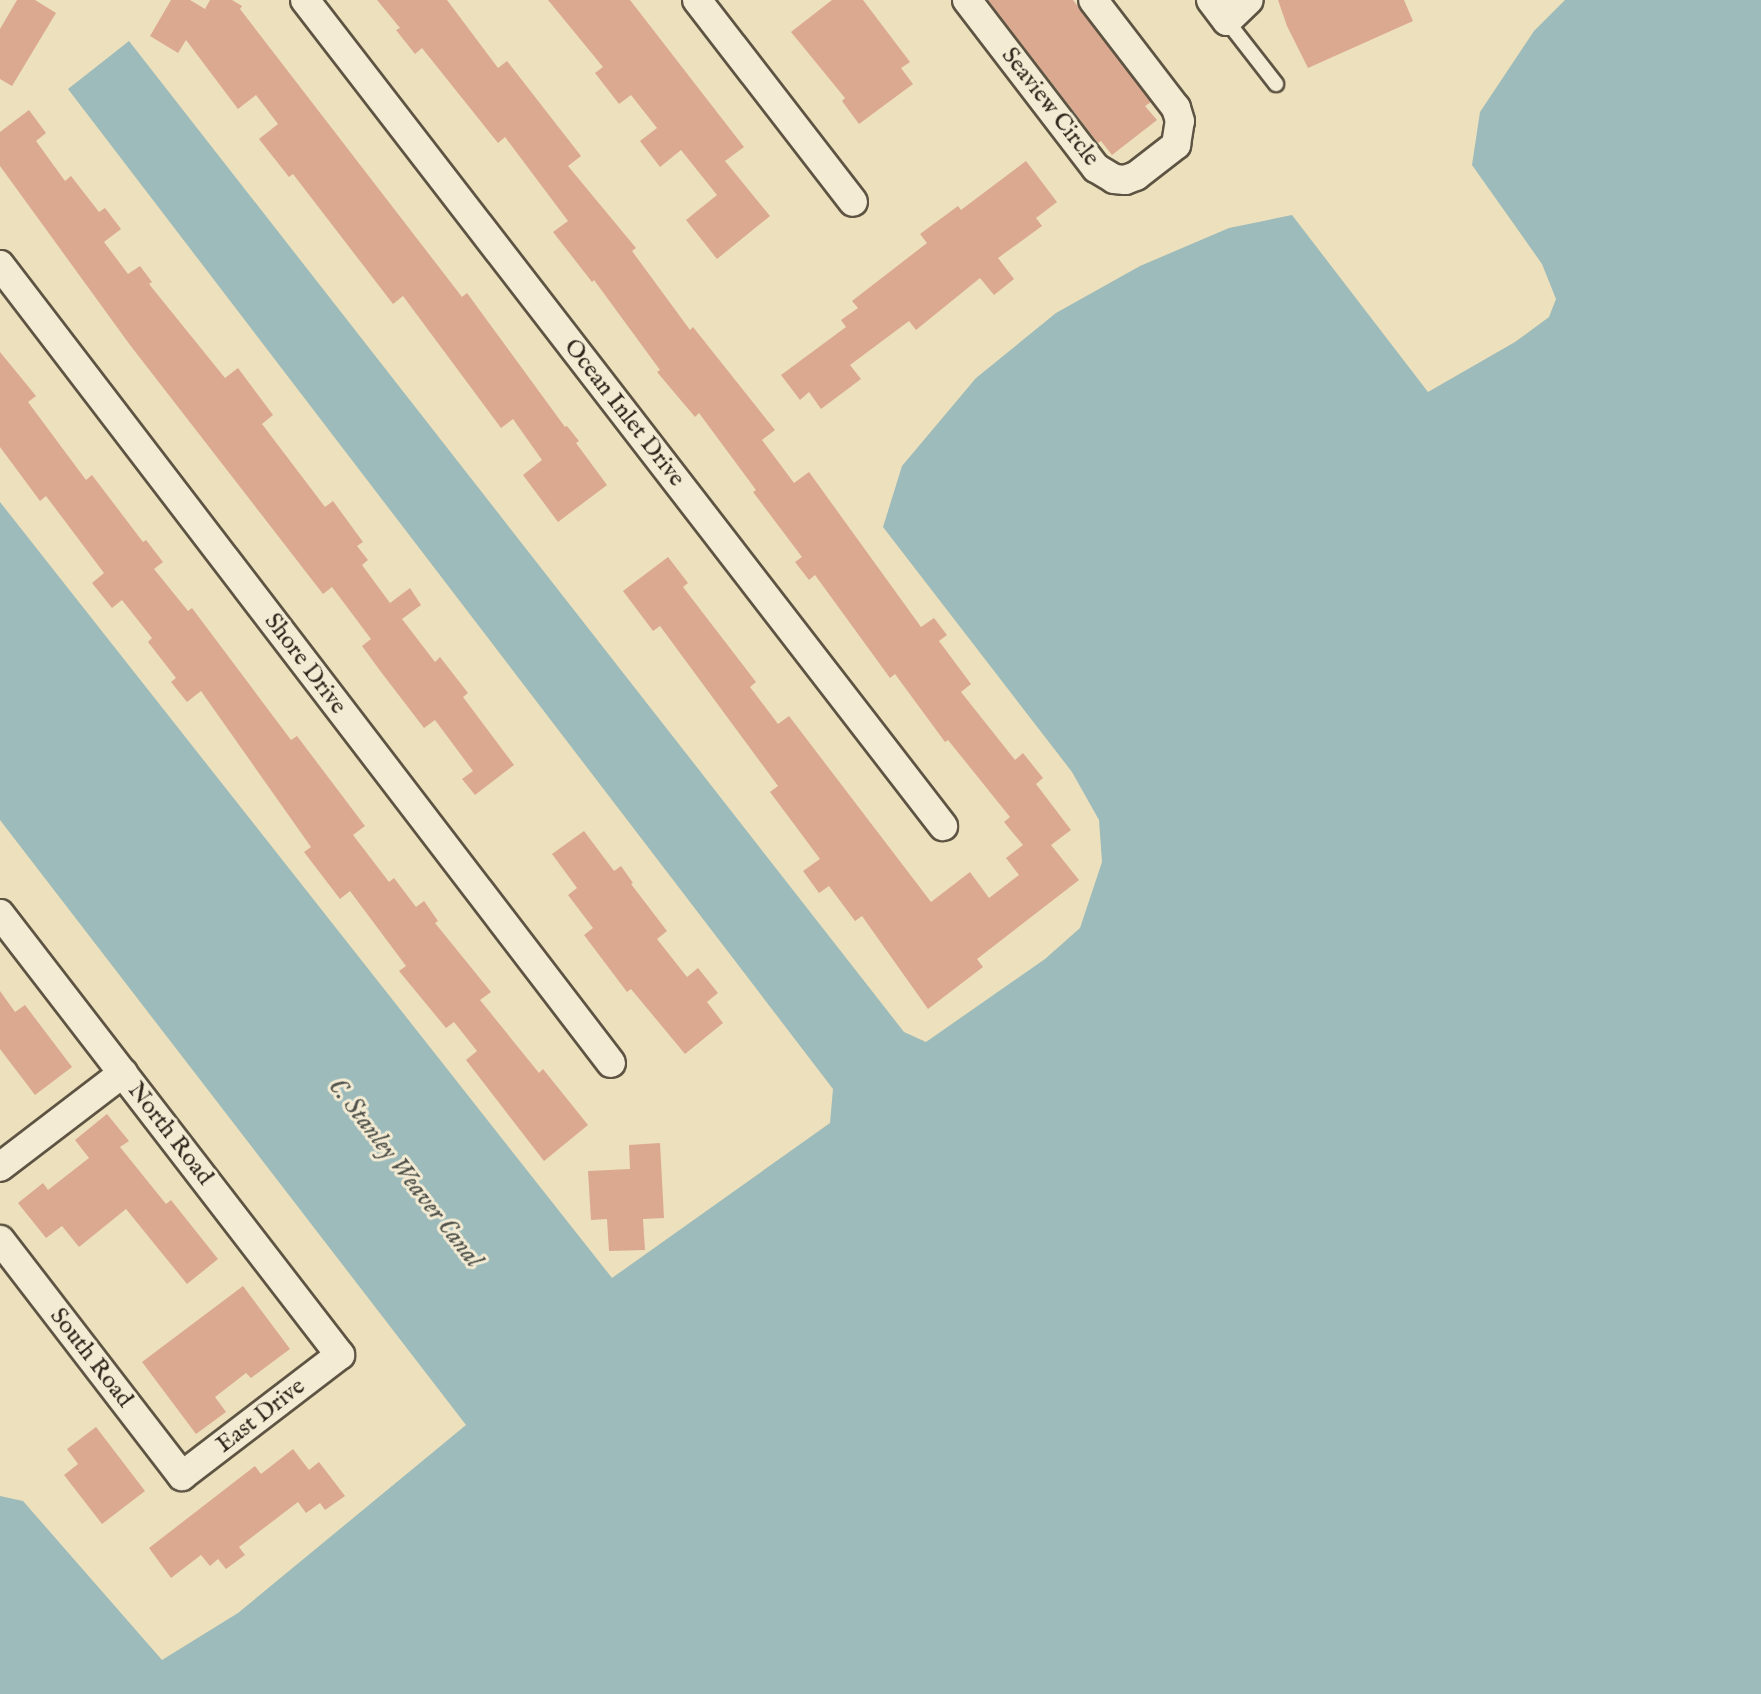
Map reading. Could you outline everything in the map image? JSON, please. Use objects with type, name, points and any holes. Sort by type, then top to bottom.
[{"type":"street","name":"Ocean Inlet Drive","points":[[305,0],[943,826]]},
{"type":"street","points":[[697,0],[853,202]]},
{"type":"street","name":"Seaview Circle","points":[[967,0],[1096,168],[1114,179],[1125,180],[1136,176],[1176,145],[1180,121],[1176,108],[1093,0]]},
{"type":"street","points":[[1219,10],[1249,0]]},
{"type":"street","name":"Shore Drive","points":[[0,265],[611,1062]]},
{"type":"street","name":"North Road","points":[[0,914],[340,1355]]},
{"type":"street","points":[[0,1167],[123,1073]]},
{"type":"street","name":"South Road","points":[[0,1240],[182,1476]]},
{"type":"street","name":"East Drive","points":[[182,1476],[340,1355]]},
{"type":"lane","points":[[1219,10],[1276,84]]},
{"type":"water","name":"C. Stanley Weaver Canal","points":[[1565,0],[1761,0],[1761,1694],[0,1694],[0,1496],[23,1501],[162,1660],[238,1613],[466,1425],[0,820],[0,502],[612,1278],[830,1123],[833,1089],[68,89],[129,41],[904,1032],[926,1042],[1045,959],[1080,928],[1102,862],[1099,820],[1072,772],[883,527],[902,466],[976,378],[1056,313],[1140,266],[1229,228],[1292,215],[1428,392],[1515,342],[1549,317],[1556,299],[1542,264],[1472,165],[1480,112],[1534,31]]},
{"type":"building","points":[[17,0],[35,0],[56,13],[12,86],[0,79],[0,29]]},
{"type":"building","points":[[171,0],[190,0],[205,9],[210,0],[232,0],[242,6],[240,9],[462,297],[467,293],[565,427],[567,426],[579,441],[576,443],[607,485],[558,522],[523,475],[542,460],[513,419],[501,428],[403,296],[393,304],[293,174],[289,177],[259,139],[278,124],[256,95],[238,109],[186,40],[178,53],[150,36]]},
{"type":"building","points":[[377,0],[447,0],[498,68],[507,61],[581,156],[568,166],[636,248],[632,251],[690,330],[693,327],[775,430],[762,440],[794,483],[809,472],[921,627],[934,618],[947,635],[939,641],[971,684],[961,692],[1015,760],[1023,753],[1043,778],[1036,784],[1071,830],[1051,845],[1079,880],[977,959],[983,967],[928,1009],[862,916],[855,921],[829,886],[819,893],[803,871],[820,859],[770,792],[778,786],[660,626],[653,631],[623,591],[668,557],[688,583],[683,587],[756,682],[750,687],[778,724],[789,716],[931,902],[970,872],[989,898],[1019,875],[1006,858],[1023,845],[1004,822],[1010,817],[948,740],[945,742],[895,674],[890,678],[815,575],[809,580],[795,562],[802,557],[753,492],[756,490],[699,413],[695,417],[657,372],[660,370],[594,280],[592,282],[553,232],[568,221],[505,137],[498,143],[422,48],[415,54],[396,30],[400,28]]},
{"type":"building","points":[[548,0],[630,0],[744,147],[725,161],[770,216],[717,259],[686,220],[717,195],[681,150],[660,167],[640,141],[657,128],[631,95],[619,104],[595,73],[603,67]]},
{"type":"building","points":[[832,0],[863,0],[910,62],[901,68],[913,84],[859,124],[842,101],[845,98],[791,32]]},
{"type":"building","points":[[988,0],[1073,0],[1151,102],[1145,106],[1157,120],[1112,155],[1101,141],[1098,143]]},
{"type":"building","points":[[1278,0],[1404,0],[1413,21],[1308,68],[1287,26]]},
{"type":"building","points":[[29,110],[46,133],[36,141],[65,181],[71,176],[99,212],[105,208],[121,229],[104,242],[128,274],[140,266],[152,282],[149,284],[225,378],[238,368],[273,415],[262,424],[325,507],[333,501],[363,542],[357,546],[368,560],[362,565],[390,603],[410,588],[421,605],[402,619],[435,662],[440,657],[468,693],[463,697],[514,765],[475,795],[462,779],[473,771],[435,720],[424,728],[362,646],[371,639],[332,587],[323,594],[130,345],[0,166],[0,132]]},
{"type":"building","points":[[1026,161],[1057,202],[1036,218],[1042,226],[998,258],[1014,279],[994,295],[980,278],[916,330],[909,321],[850,365],[861,379],[821,409],[809,392],[800,400],[781,375],[846,327],[841,320],[858,308],[852,301],[927,243],[920,234],[958,206],[961,210]]},
{"type":"building","points":[[0,352],[36,396],[28,402],[86,480],[92,475],[143,542],[146,540],[163,562],[154,569],[188,611],[192,608],[291,740],[297,736],[365,826],[353,835],[389,882],[394,878],[416,907],[424,901],[438,921],[435,923],[491,992],[480,1000],[539,1073],[543,1069],[588,1125],[544,1161],[466,1060],[477,1051],[454,1022],[446,1028],[399,971],[406,966],[350,891],[340,899],[304,852],[311,847],[201,691],[187,702],[171,682],[176,678],[148,642],[152,638],[122,600],[112,608],[92,583],[104,573],[46,496],[40,501],[0,447]]},
{"type":"building","points":[[584,831],[614,871],[621,866],[633,883],[631,884],[667,931],[657,939],[687,977],[698,968],[718,993],[707,1002],[723,1023],[685,1054],[631,989],[627,992],[584,935],[593,928],[568,895],[577,888],[552,854]]},
{"type":"building","points":[[0,991],[15,1012],[25,1005],[72,1067],[35,1095],[0,1049]]},
{"type":"building","points":[[107,1114],[129,1141],[120,1147],[166,1204],[171,1200],[218,1259],[187,1284],[126,1209],[79,1247],[62,1226],[46,1238],[18,1203],[43,1183],[48,1190],[89,1158],[75,1140]]},
{"type":"building","points":[[660,1143],[664,1218],[643,1219],[645,1250],[609,1251],[607,1219],[591,1220],[588,1171],[630,1169],[629,1145]]},
{"type":"building","points":[[243,1286],[290,1349],[251,1378],[246,1373],[215,1397],[226,1412],[196,1434],[142,1362]]},
{"type":"building","points":[[96,1427],[145,1491],[102,1524],[64,1475],[78,1464],[67,1449]]},
{"type":"building","points":[[293,1449],[309,1470],[319,1462],[345,1496],[325,1510],[320,1503],[306,1513],[298,1502],[239,1547],[245,1555],[226,1569],[218,1559],[210,1566],[201,1555],[171,1578],[149,1548],[255,1466],[261,1474]]}]
